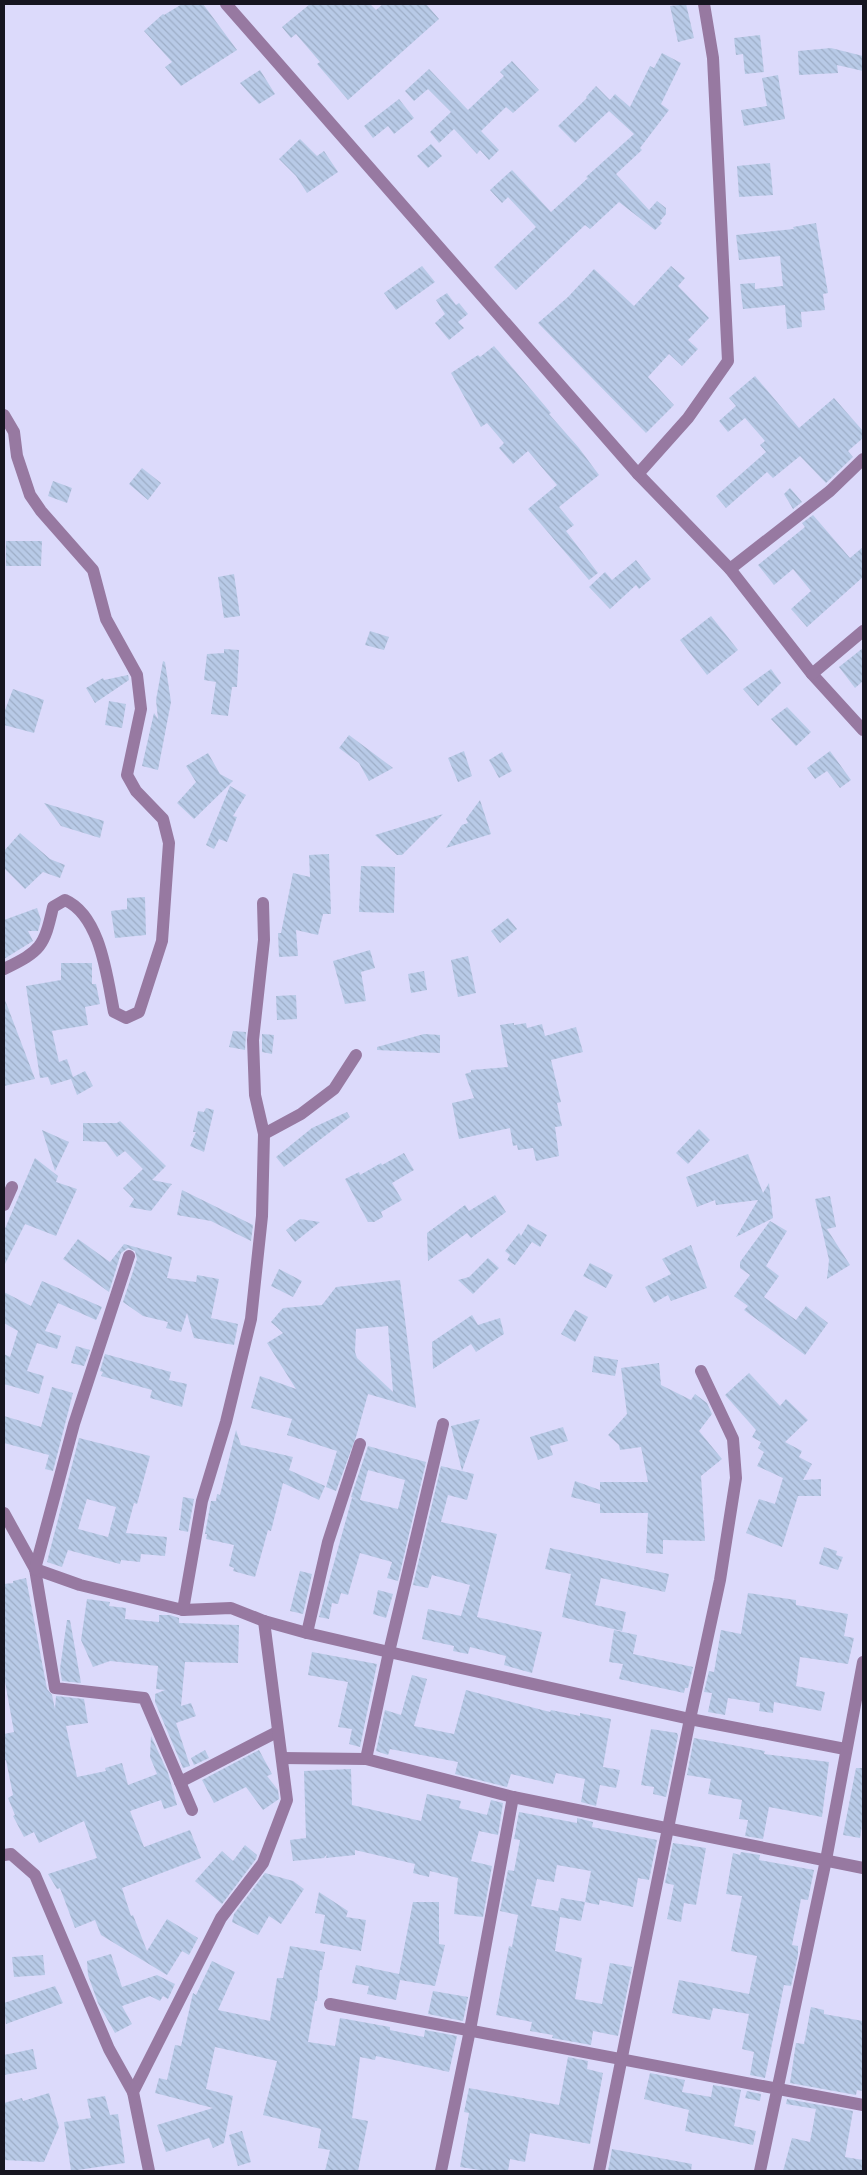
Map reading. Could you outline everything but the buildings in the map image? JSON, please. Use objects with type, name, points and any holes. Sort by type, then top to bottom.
[{"type":"street","points":[[226,4],[638,474],[730,569],[812,674],[863,730]]},
{"type":"street","points":[[638,474],[688,418],[728,361],[713,58],[704,4]]},
{"type":"street","points":[[4,415],[14,432],[17,456],[30,495],[41,512],[93,570],[106,619],[138,675],[141,709],[127,775],[136,791],[163,819],[169,843],[162,941],[139,1012],[126,1018],[114,1012],[105,966],[90,924],[75,905],[65,900],[52,907],[46,938],[32,955],[4,969]]},
{"type":"street","points":[[730,569],[830,491],[863,459]]},
{"type":"street","points":[[812,674],[863,631]]},
{"type":"street","points":[[183,1610],[202,1501],[226,1422],[251,1319],[262,1216],[264,1134],[255,1095],[253,1040],[264,940],[263,903]]},
{"type":"street","points":[[264,1134],[301,1114],[334,1089],[356,1055]]},
{"type":"street","points":[[4,1205],[12,1188]]},
{"type":"street","points":[[35,1570],[74,1424],[129,1256]]},
{"type":"street","points":[[598,2171],[720,1580],[736,1478],[732,1439],[701,1371]]},
{"type":"street","points":[[366,1759],[389,1652],[443,1424]]},
{"type":"street","points":[[307,1633],[328,1542],[360,1444]]},
{"type":"street","points":[[4,1513],[35,1570],[55,1688],[144,1698],[192,1810]]},
{"type":"street","points":[[35,1570],[80,1585],[183,1610],[232,1608],[264,1621],[389,1652],[690,1719],[845,1749]]},
{"type":"street","points":[[133,2092],[221,1918],[263,1863],[287,1800],[264,1621]]},
{"type":"street","points":[[760,2171],[826,1860],[845,1749],[863,1662]]},
{"type":"street","points":[[180,1782],[277,1732]]},
{"type":"street","points":[[282,1758],[366,1759],[513,1797],[863,1868]]},
{"type":"street","points":[[441,2171],[470,2030],[513,1797]]},
{"type":"street","points":[[4,1855],[11,1854],[34,1875],[109,2049],[133,2092],[149,2171]]},
{"type":"street","points":[[330,2004],[863,2105]]}]
